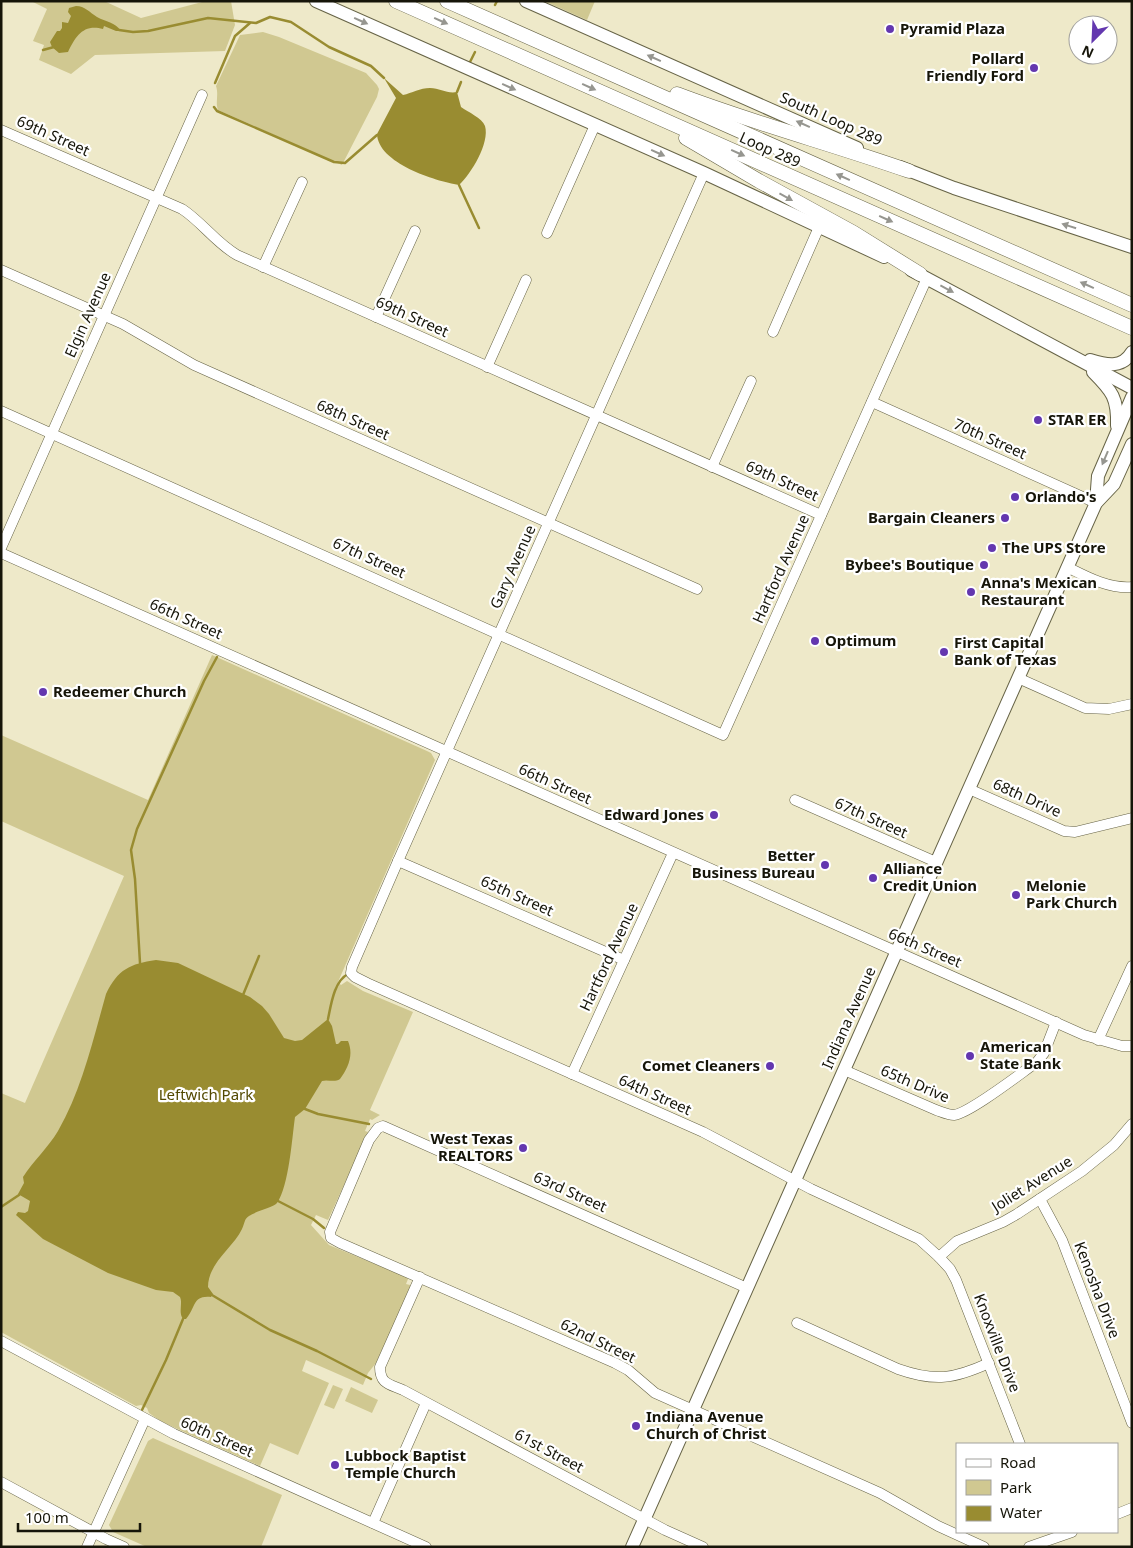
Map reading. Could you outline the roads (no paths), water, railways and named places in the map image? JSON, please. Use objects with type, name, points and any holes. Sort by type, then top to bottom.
[{"type":"highway","name":"Loop 289","points":[[396,1],[1130,327]]},
{"type":"highway","name":"Loop 289","points":[[447,1],[1132,305]]},
{"type":"highway","points":[[513,30],[765,126],[846,149],[909,171]]},
{"type":"highway","points":[[639,109],[733,166],[924,276]]},
{"type":"main road","points":[[316,1],[704,173],[924,276],[1132,388]]},
{"type":"main road","name":"South Loop 289","points":[[526,1],[909,171],[1129,244]]},
{"type":"main road","points":[[1074,356],[1112,365],[1122,363],[1132,352]]},
{"type":"main road","points":[[1074,356],[1089,368],[1112,393],[1117,415],[1116,431]]},
{"type":"main road","name":"Indiana Avenue","points":[[1096,503],[1098,476],[1132,397]]},
{"type":"main road","name":"Indiana Avenue","points":[[632,1547],[1096,503],[1114,484],[1132,444]]},
{"type":"main road","points":[[1121,468],[1132,459]]},
{"type":"street","name":"Elgin Avenue","points":[[1,548],[202,95]]},
{"type":"street","points":[[547,233],[595,126]]},
{"type":"street","name":"69th Street","points":[[1,130],[192,215],[230,252],[821,515]]},
{"type":"street","name":"Gary Avenue","points":[[352,973],[352,967],[398,860],[704,173]]},
{"type":"street","points":[[263,267],[302,182]]},
{"type":"street","points":[[773,332],[819,227]]},
{"type":"street","points":[[376,317],[415,231]]},
{"type":"street","name":"68th Street","points":[[1,270],[136,331],[194,365],[697,590]]},
{"type":"street","name":"Hartford Avenue","points":[[723,735],[872,402],[924,276]]},
{"type":"street","points":[[487,366],[526,280]]},
{"type":"street","points":[[712,467],[751,381]]},
{"type":"street","name":"70th Street","points":[[872,402],[1096,503]]},
{"type":"street","name":"67th Street","points":[[1,411],[500,633],[723,735]]},
{"type":"street","name":"66th Street","points":[[1,553],[1056,1022],[1098,1040],[1122,1046],[1132,1046]]},
{"type":"street","points":[[1067,567],[1109,585],[1122,588],[1132,587]]},
{"type":"street","points":[[1018,678],[1085,708],[1109,709],[1132,704]]},
{"type":"street","name":"68th Drive","points":[[969,789],[1064,831],[1074,832],[1132,818]]},
{"type":"street","name":"67th Street","points":[[795,800],[936,862]]},
{"type":"street","name":"Hartford Avenue","points":[[572,1074],[673,853]]},
{"type":"street","name":"65th Street","points":[[398,860],[624,960]]},
{"type":"street","points":[[1098,1040],[1132,966]]},
{"type":"street","name":"64th Street","points":[[352,973],[355,977],[367,983],[703,1132],[794,1181],[919,1239],[939,1257]]},
{"type":"street","name":"65th Drive","points":[[844,1070],[948,1114],[956,1120],[962,1113],[1037,1062],[1044,1054],[1056,1022]]},
{"type":"street","name":"Joliet Avenue","points":[[939,1257],[957,1241],[1002,1222],[1040,1199],[1100,1157],[1114,1145],[1132,1124]]},
{"type":"street","name":"63rd Street","points":[[380,1127],[383,1126],[400,1132],[747,1288]]},
{"type":"street","name":"62nd Street","points":[[380,1127],[369,1140],[332,1224],[331,1238],[615,1363],[628,1370],[655,1392],[880,1493],[938,1526],[984,1547]]},
{"type":"street","name":"Kenosha Drive","points":[[1040,1199],[1062,1240],[1132,1423]]},
{"type":"street","name":"Knoxville Drive","points":[[939,1257],[956,1280],[1020,1443]]},
{"type":"street","name":"61st Street","points":[[420,1278],[380,1367],[380,1376],[384,1382],[665,1530],[703,1547]]},
{"type":"street","points":[[797,1324],[913,1374],[947,1377],[965,1374],[989,1363]]},
{"type":"street","name":"60th Street","points":[[1,1341],[174,1434],[426,1547]]},
{"type":"street","points":[[373,1523],[426,1403]]},
{"type":"street","points":[[87,1547],[145,1419]]},
{"type":"street","points":[[1,1482],[124,1547]]},
{"type":"street","points":[[1118,1514],[1132,1508]]},
{"type":"street","points":[[1029,1547],[1057,1539],[1070,1533]]},
{"type":"water","points":[[76,6],[84,8],[97,17],[113,24],[121,31],[104,26],[103,29],[90,28],[77,36],[68,52],[59,53],[52,47],[50,42],[57,31],[60,31],[62,28],[62,22],[68,23],[71,16],[68,12],[69,8]]},
{"type":"water","points":[[384,78],[403,95],[430,88],[457,92],[461,107],[483,123],[486,133],[482,149],[469,174],[459,185],[409,169],[387,154],[380,144],[377,134],[396,98]]},
{"type":"water","points":[[156,960],[178,963],[250,997],[269,1014],[284,1038],[295,1041],[302,1040],[328,1019],[332,1026],[336,1044],[341,1041],[348,1041],[350,1046],[348,1066],[340,1079],[336,1081],[322,1081],[305,1109],[295,1117],[287,1174],[277,1203],[246,1218],[238,1236],[212,1270],[208,1287],[213,1294],[211,1297],[197,1300],[186,1319],[183,1319],[182,1316],[180,1297],[173,1292],[156,1290],[108,1273],[43,1239],[16,1215],[18,1212],[25,1213],[28,1211],[30,1201],[18,1194],[24,1183],[23,1177],[58,1131],[74,1098],[106,994],[120,973],[139,963]]},
{"type":"waterway","points":[[495,5],[497,1]]},
{"type":"waterway","points":[[119,30],[133,32],[148,31],[208,18],[256,23],[270,17],[291,22],[329,47],[371,66],[384,78]]},
{"type":"waterway","points":[[215,83],[235,36],[250,23]]},
{"type":"waterway","points":[[43,50],[54,47]]},
{"type":"waterway","points":[[470,62],[475,52]]},
{"type":"waterway","points":[[457,92],[461,82]]},
{"type":"waterway","points":[[214,107],[217,111],[334,162],[345,163],[377,135]]},
{"type":"waterway","points":[[459,185],[479,228]]},
{"type":"waterway","points":[[140,963],[135,879],[131,850],[137,829],[204,681],[217,657]]},
{"type":"waterway","points":[[243,995],[259,956]]},
{"type":"waterway","points":[[328,1019],[336,988],[343,977],[348,974]]},
{"type":"waterway","points":[[305,1109],[318,1114],[369,1124]]},
{"type":"waterway","points":[[1,1207],[19,1195]]},
{"type":"waterway","points":[[278,1201],[313,1219],[324,1228]]},
{"type":"waterway","points":[[212,1295],[270,1330],[317,1351],[371,1379]]},
{"type":"waterway","points":[[142,1410],[183,1319]]},
{"type":"place","name":"Pyramid Plaza","points":[[890,29]]},
{"type":"place","name":"Pollard Friendly Ford","points":[[1034,68]]},
{"type":"place","name":"STAR ER","points":[[1038,420]]},
{"type":"place","name":"Orlando's","points":[[1015,497]]},
{"type":"place","name":"Bargain Cleaners","points":[[1005,518]]},
{"type":"place","name":"The UPS Store","points":[[992,548]]},
{"type":"place","name":"Bybee's Boutique","points":[[984,565]]},
{"type":"place","name":"Anna's Mexican Restaurant","points":[[971,592]]},
{"type":"place","name":"Optimum","points":[[815,641]]},
{"type":"place","name":"First Capital Bank of Texas","points":[[944,652]]},
{"type":"place","name":"Redeemer Church","points":[[43,692]]},
{"type":"place","name":"Edward Jones","points":[[714,815]]},
{"type":"place","name":"Better Business Bureau","points":[[825,865]]},
{"type":"place","name":"Alliance Credit Union","points":[[873,878]]},
{"type":"place","name":"Melonie Park Church","points":[[1016,895]]},
{"type":"place","name":"American State Bank","points":[[970,1056]]},
{"type":"place","name":"Comet Cleaners","points":[[770,1066]]},
{"type":"place","name":"West Texas REALTORS","points":[[523,1148]]},
{"type":"place","name":"Indiana Avenue Church of Christ","points":[[636,1426]]},
{"type":"place","name":"Lubbock Baptist Temple Church","points":[[335,1465]]},
{"type":"park label","name":"Leftwich Park","points":[[206,1095]]}]
